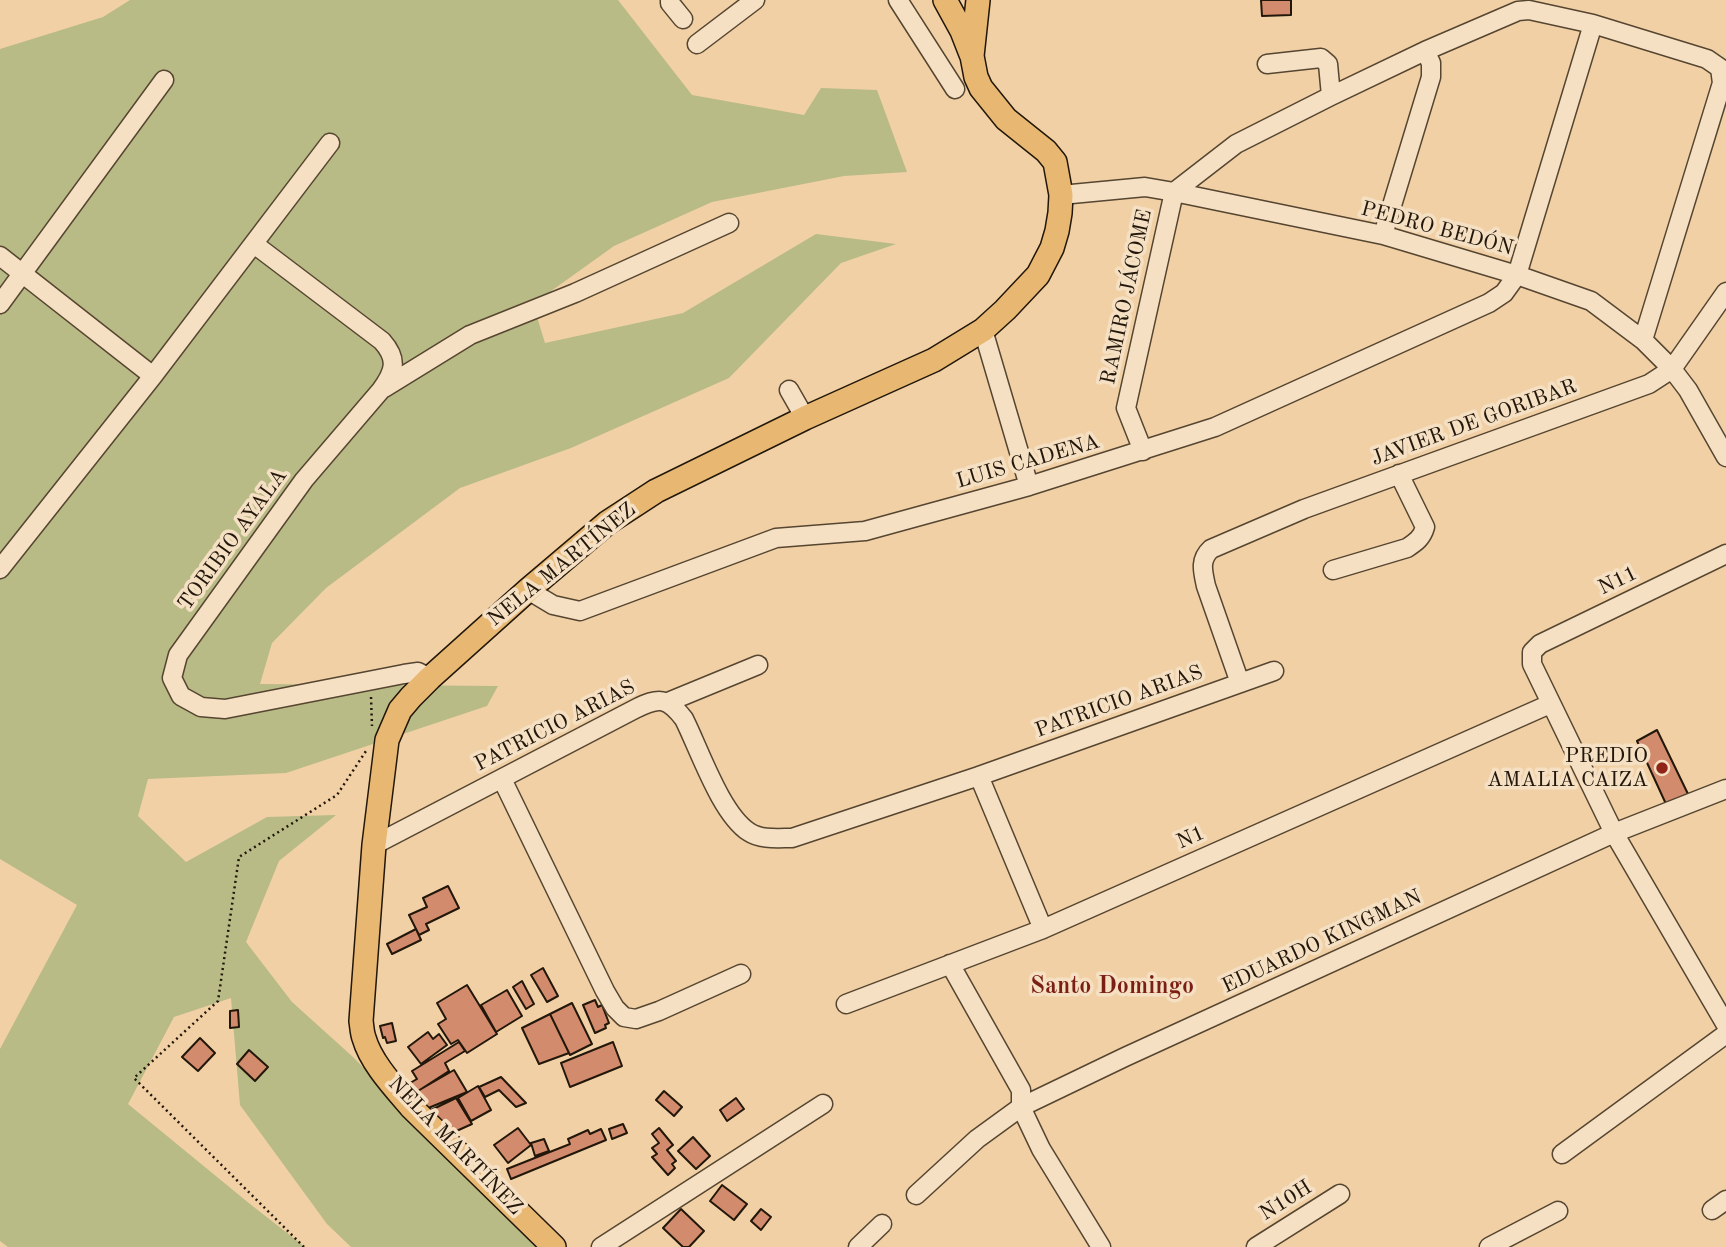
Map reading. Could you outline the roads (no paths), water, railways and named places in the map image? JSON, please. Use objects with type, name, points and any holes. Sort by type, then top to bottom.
[{"type":"main road","points":[[945,0],[972,56]]},
{"type":"main road","name":"NELA MARTÍNEZ","points":[[554,1247],[411,1107],[390,1082],[369,1051],[364,1038],[361,1021],[374,845],[387,740],[400,710],[430,678],[607,523],[656,491],[805,418],[934,360],[983,330],[1028,287],[1046,262],[1057,232],[1061,195],[1052,156],[996,109],[976,77],[972,56],[978,0]]},
{"type":"main road","points":[[975,25],[995,0]]},
{"type":"street","points":[[670,0],[683,19]]},
{"type":"street","points":[[697,44],[755,0]]},
{"type":"street","points":[[898,0],[955,89]]},
{"type":"street","points":[[1174,192],[1236,144],[1425,51],[1518,11],[1529,10],[1592,24],[1707,59],[1720,68],[1722,83],[1643,340]]},
{"type":"street","points":[[1517,275],[1592,24]]},
{"type":"street","points":[[1383,235],[1431,77],[1431,63],[1425,51]]},
{"type":"street","points":[[1267,64],[1321,58],[1325,60],[1328,64],[1331,96]]},
{"type":"street","points":[[0,304],[164,80]]},
{"type":"street","points":[[0,569],[153,376],[330,143]]},
{"type":"street","name":"PEDRO BEDÓN","points":[[1061,195],[1145,187],[1174,192],[1383,235],[1517,275],[1591,301],[1643,340],[1672,369],[1688,390],[1726,457]]},
{"type":"street","name":"RAMIRO JÁCOME","points":[[1143,451],[1126,408],[1174,192]]},
{"type":"street","points":[[381,390],[470,335],[575,293],[729,223]]},
{"type":"street","name":"TORIBIO AYALA","points":[[254,244],[382,341],[391,352],[393,364],[390,377],[381,390],[304,480],[178,654],[172,678],[181,696],[201,707],[225,709],[370,679],[418,672],[430,678]]},
{"type":"street","points":[[0,256],[153,376]]},
{"type":"street","name":"LUIS CADENA","points":[[528,590],[553,605],[580,611],[776,538],[865,531],[1029,486],[1143,451],[1215,427],[1489,303],[1504,293],[1517,275]]},
{"type":"street","name":"JAVIER DE GORIBAR","points":[[1240,683],[1206,586],[1202,562],[1211,549],[1304,509],[1649,384],[1672,369],[1726,292]]},
{"type":"street","points":[[983,330],[1029,486]]},
{"type":"street","points":[[789,390],[805,418]]},
{"type":"street","points":[[1333,570],[1407,548],[1423,536],[1425,527],[1399,474]]},
{"type":"street","name":"N11","points":[[1550,704],[1532,664],[1532,652],[1540,644],[1726,554]]},
{"type":"street","points":[[668,702],[758,665]]},
{"type":"street","name":"PATRICIO ARIAS","points":[[374,845],[647,703],[658,700],[668,702],[684,719],[723,802],[735,820],[751,833],[769,838],[792,838],[979,776],[1274,671]]},
{"type":"street","points":[[1550,704],[1614,833],[1726,1026]]},
{"type":"street","name":"N1","points":[[846,1004],[1043,929],[1550,704]]},
{"type":"street","points":[[979,776],[1043,929]]},
{"type":"street","points":[[502,779],[605,991],[624,1017],[636,1019],[659,1011],[741,974]]},
{"type":"street","name":"EDUARDO KINGMAN","points":[[916,1195],[977,1139],[1021,1107],[1614,833],[1726,789]]},
{"type":"street","points":[[950,964],[1021,1090],[1021,1107],[1041,1149],[1101,1247]]},
{"type":"street","points":[[1562,1154],[1726,1034]]},
{"type":"street","points":[[601,1247],[823,1104]]},
{"type":"street","name":"N10H","points":[[1256,1247],[1340,1194]]},
{"type":"street","points":[[1489,1247],[1558,1211]]},
{"type":"street","points":[[858,1247],[882,1224]]},
{"type":"place","name":"PREDIO AMALIA CAIZA","points":[[1662,768]]},
{"type":"district","name":"Santo Domingo","points":[[1112,987]]}]
